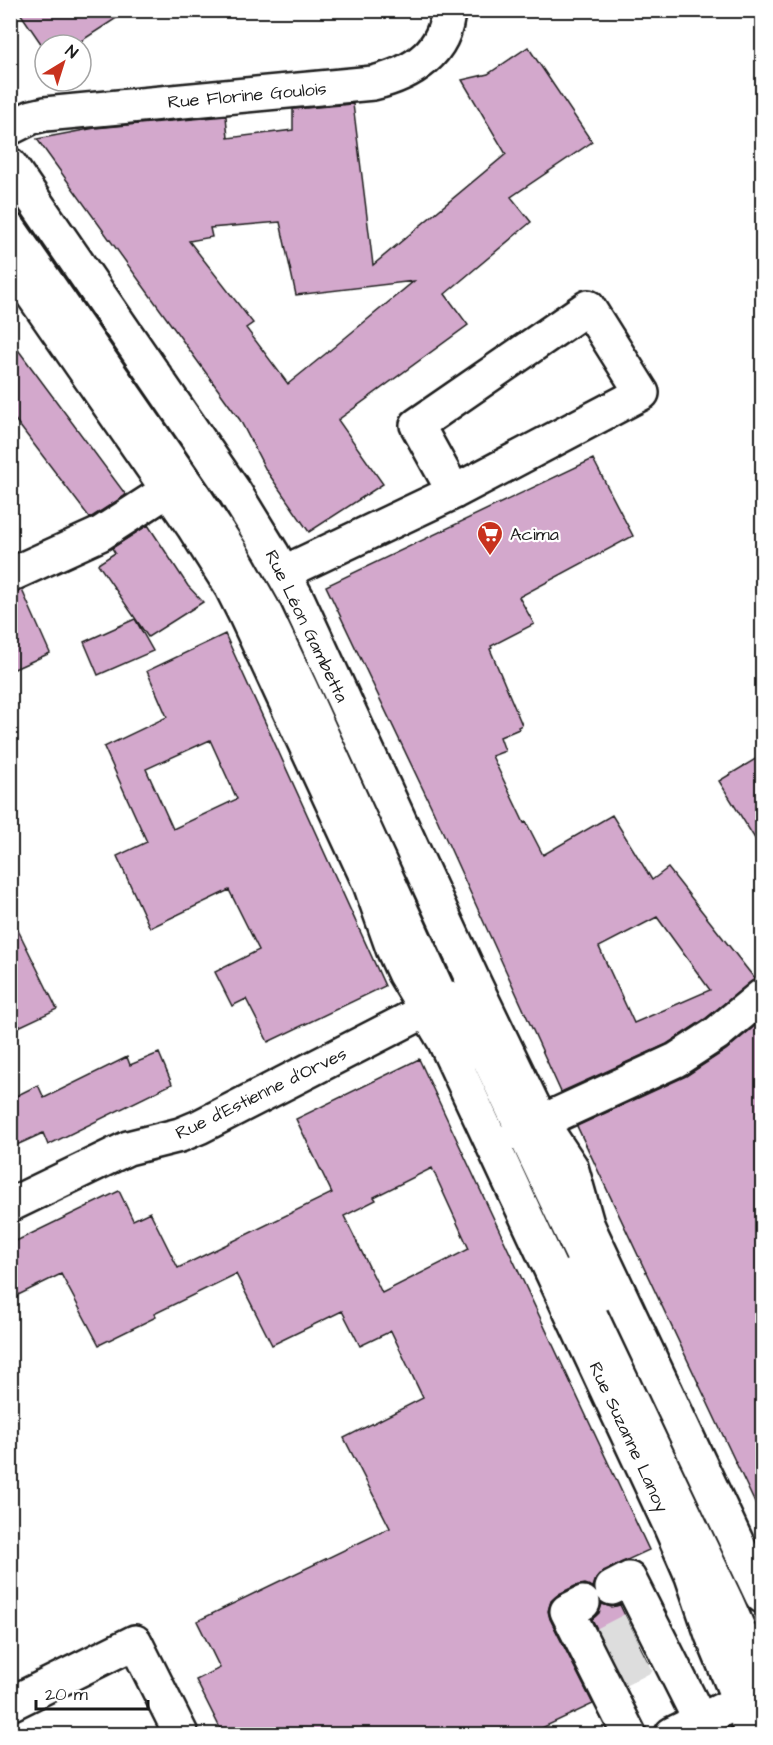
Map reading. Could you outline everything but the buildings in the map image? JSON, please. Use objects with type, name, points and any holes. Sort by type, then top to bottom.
[{"type":"main road","name":"Rue Florine Goulois","points":[[12,122],[45,114],[362,85],[390,79],[408,72],[424,61],[444,32],[448,10]]},
{"type":"main road","name":"Rue Léon Gambetta","points":[[10,165],[251,516],[298,600],[450,998],[516,1134]]},
{"type":"main road","points":[[10,204],[202,479],[259,569],[310,671],[450,998]]},
{"type":"main road","points":[[10,230],[195,497],[246,578],[450,998]]},
{"type":"main road","name":"Rue Léon Gambetta","points":[[10,262],[168,490],[214,559],[246,614],[370,884],[404,974],[450,998]]},
{"type":"main road","points":[[283,573],[454,492],[642,393],[588,307],[417,425],[454,492]]},
{"type":"main road","points":[[10,576],[100,534],[168,490]]},
{"type":"main road","points":[[516,1134],[676,1060],[716,1034],[762,996]]},
{"type":"main road","name":"Rue Léon Gambetta","points":[[450,998],[444,1040],[516,1134]]},
{"type":"main road","name":"Rue d'Estienne d'Orves","points":[[10,1205],[128,1148],[180,1135],[199,1127],[450,998]]},
{"type":"main road","points":[[516,1134],[571,1167],[587,1224],[762,1596]]},
{"type":"main road","points":[[516,1134],[762,1636]]},
{"type":"main road","name":"Rue Suzanne Lanoy","points":[[516,1134],[668,1521],[692,1576],[712,1635],[750,1692],[753,1734]]},
{"type":"main road","points":[[629,1734],[625,1650],[629,1580],[567,1611],[625,1650],[686,1727],[750,1692]]},
{"type":"main road","points":[[10,1704],[135,1642],[181,1734]]},
{"type":"tunnel","points":[[603,1644],[632,1629]]},
{"type":"tunnel","points":[[616,1672],[645,1657]]},
{"type":"place","name":"Acima","points":[[490,557]]}]
